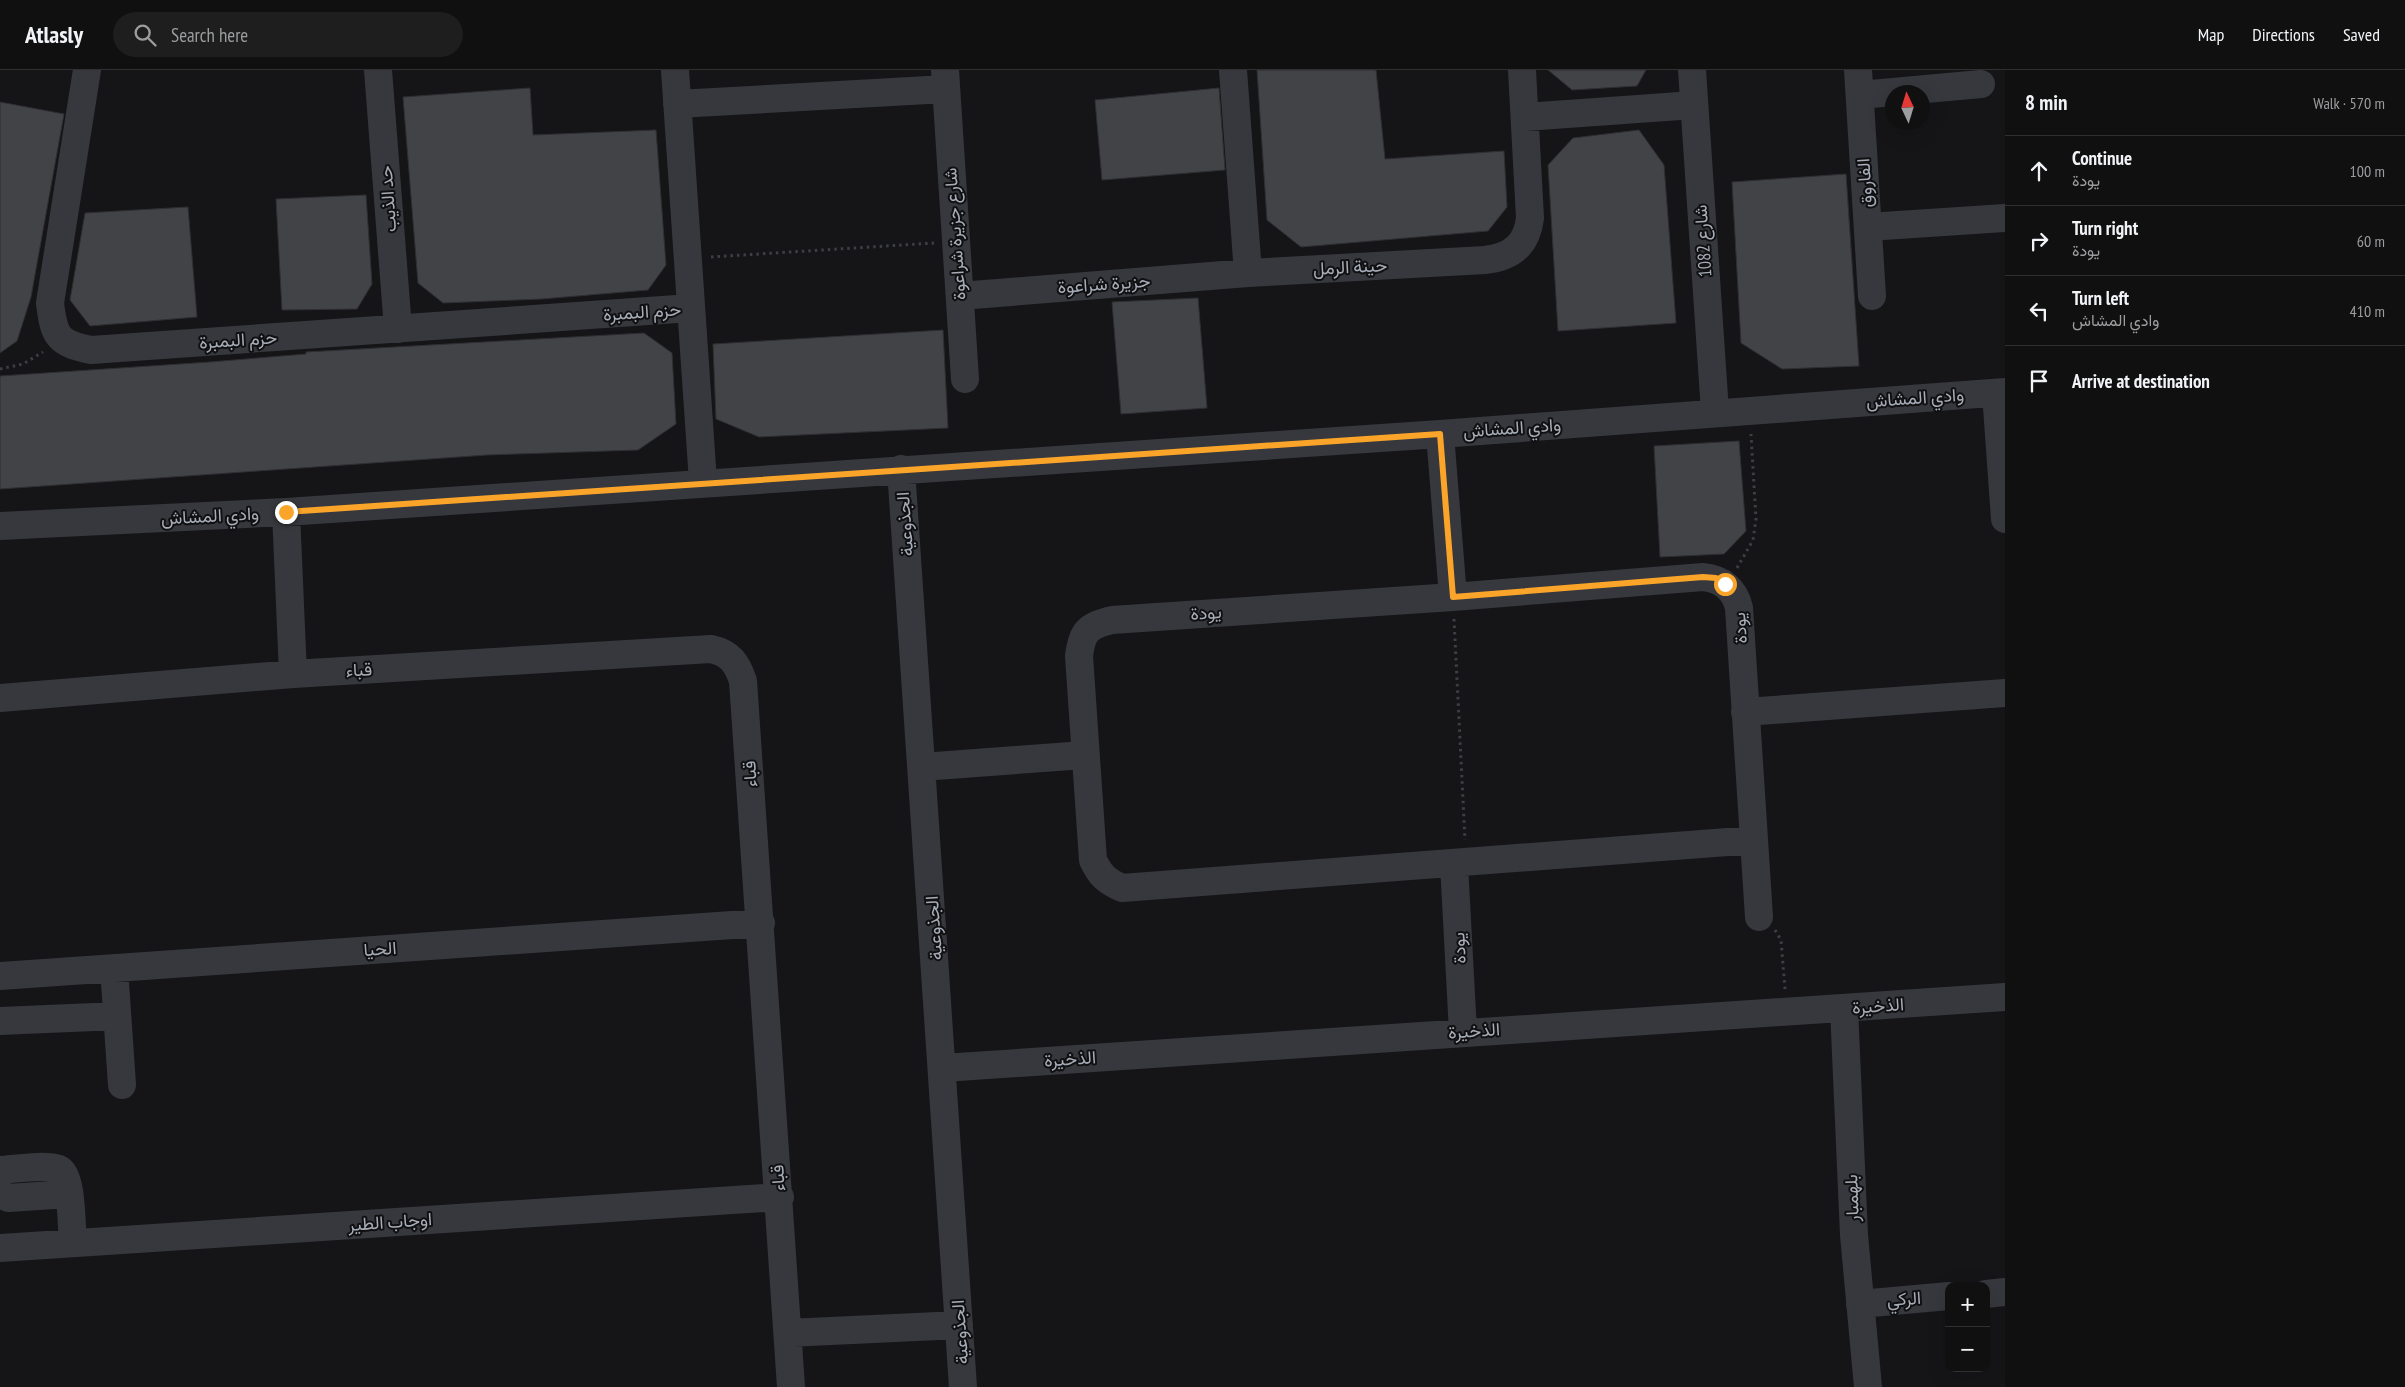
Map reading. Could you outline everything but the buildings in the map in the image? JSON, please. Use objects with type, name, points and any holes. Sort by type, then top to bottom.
[{"type":"street","points":[[59,337],[52,327],[50,303],[87,70]]},
{"type":"street","name":"حد الذيب","points":[[378,70],[398,329]]},
{"type":"street","name":"حزم البمبرة","points":[[674,70],[703,482]]},
{"type":"street","points":[[1232,70],[1248,273]]},
{"type":"street","name":"حينة الرمل","points":[[1248,273],[1485,260],[1509,254],[1524,239],[1530,218],[1522,70]]},
{"type":"street","name":"شارع 1082","points":[[1692,70],[1715,412]]},
{"type":"street","name":"شارع جزيرة شراعوة","points":[[677,104],[945,79],[966,379]]},
{"type":"street","points":[[1859,83],[1982,84]]},
{"type":"street","name":"الفاروق","points":[[1859,83],[1872,296]]},
{"type":"street","points":[[1525,117],[1694,105]]},
{"type":"street","points":[[1868,227],[2005,218]]},
{"type":"street","name":"جزيرة شراعوة","points":[[960,296],[1248,273]]},
{"type":"street","name":"حزم البمبرة","points":[[59,337],[72,346],[91,350],[691,308]]},
{"type":"street","points":[[2000,392],[2005,519]]},
{"type":"street","name":"وادي المشاش","points":[[0,526],[286,512],[703,482],[1440,434],[2000,392]]},
{"type":"street","points":[[1440,434],[1453,597]]},
{"type":"street","name":"الجذوعية","points":[[902,469],[964,1387]]},
{"type":"street","points":[[286,512],[293,674]]},
{"type":"street","name":"يودة","points":[[1754,840],[1122,888],[1107,881],[1099,873],[1093,860],[1084,755],[1079,656],[1081,640],[1088,630],[1098,623],[1112,620],[1453,597],[1703,577],[1716,578],[1725,584],[1737,599],[1739,608],[1745,712],[1754,840],[1759,918]]},
{"type":"street","name":"قباء","points":[[0,698],[293,674],[711,649],[722,651],[738,664],[743,681],[761,922],[791,1387]]},
{"type":"street","points":[[1745,712],[2005,693]]},
{"type":"street","points":[[922,767],[1084,755]]},
{"type":"street","name":"يودة","points":[[1460,863],[1463,1032]]},
{"type":"street","name":"الحيا","points":[[0,976],[761,922]]},
{"type":"street","points":[[114,968],[122,1085]]},
{"type":"street","name":"الذخيرة","points":[[943,1068],[2005,997]]},
{"type":"street","name":"بلهمبار","points":[[1844,1008],[1854,1235],[1868,1387]]},
{"type":"street","points":[[0,1021],[117,1016]]},
{"type":"street","points":[[0,1170],[48,1167],[60,1169],[67,1178],[73,1243]]},
{"type":"street","points":[[0,1193],[8,1198],[69,1194]]},
{"type":"street","name":"اوجاب الطير","points":[[0,1248],[780,1197]]},
{"type":"street","points":[[1990,1294],[2005,1292]]},
{"type":"street","name":"الركي","points":[[1860,1304],[1945,1296]]},
{"type":"street","points":[[788,1333],[959,1325]]},
{"type":"path","points":[[688,259],[955,242]]},
{"type":"path","points":[[0,369],[24,364],[41,354],[59,337]]},
{"type":"path","points":[[1725,584],[1743,561],[1754,540],[1756,519],[1749,410]]},
{"type":"path","points":[[1453,597],[1460,863]]},
{"type":"path","points":[[1759,918],[1779,935],[1787,1012]]},
{"type":"route","points":[[286,512],[703,482],[1440,434],[1453,597],[1703,577],[1716,578],[1725,584]]}]
